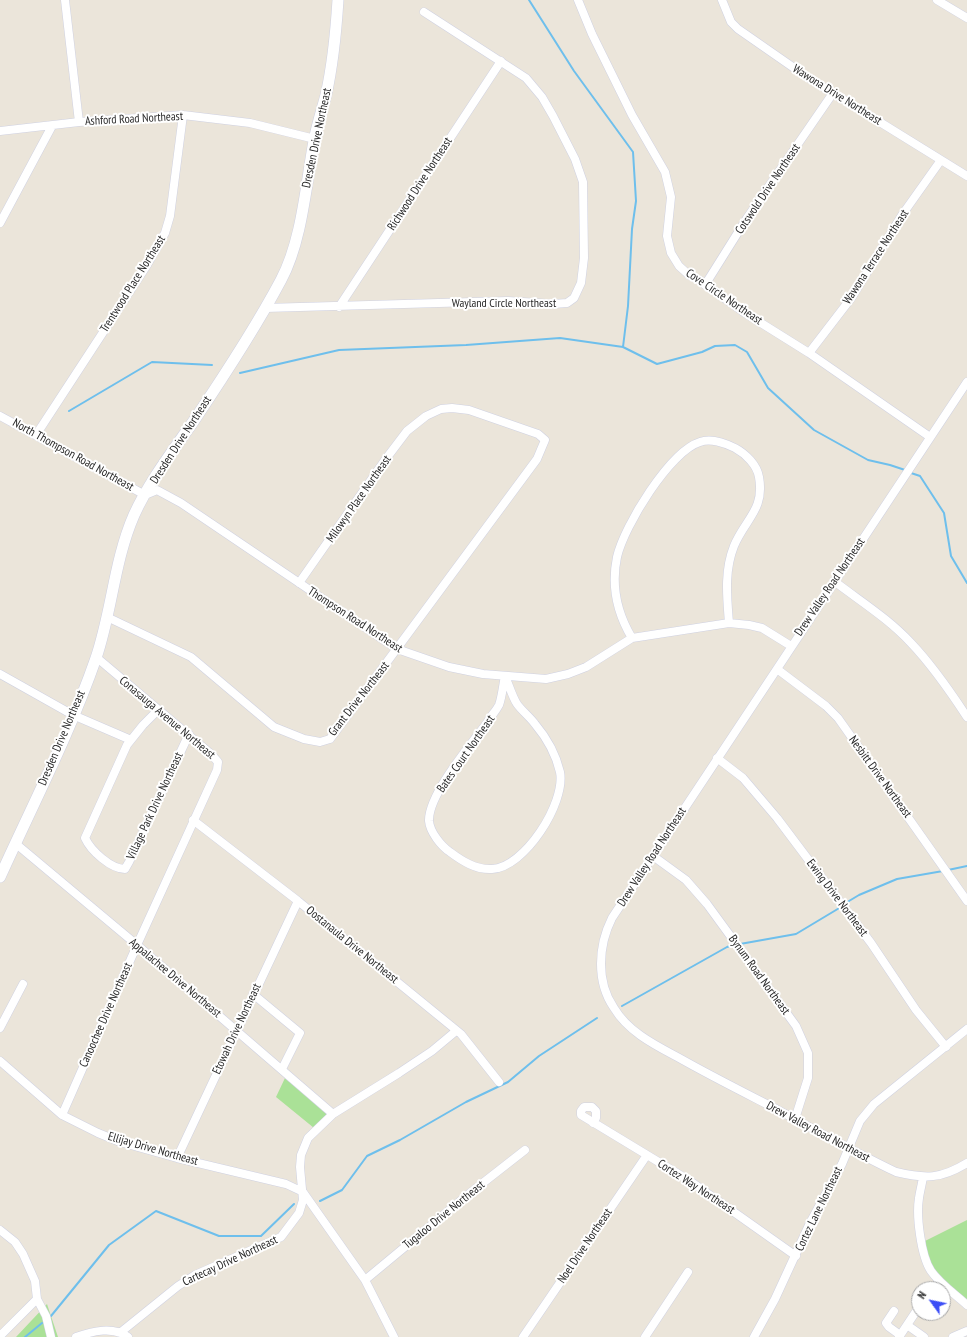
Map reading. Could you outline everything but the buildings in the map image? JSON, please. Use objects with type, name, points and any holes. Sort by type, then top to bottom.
[{"type":"street","points":[[65,0],[78,122]]},
{"type":"street","name":"Dresden Drive Northeast","points":[[0,877],[73,715],[96,658],[107,617],[114,575],[125,536],[145,495],[230,367],[265,308],[282,278],[293,250],[315,139],[326,93],[336,31],[338,0]]},
{"type":"street","name":"Cove Circle Northeast","points":[[578,0],[592,34],[632,115],[665,172],[671,197],[667,236],[671,253],[679,266],[705,286],[809,353],[930,437]]},
{"type":"street","name":"Wawona Drive Northeast","points":[[722,0],[731,22],[738,29],[833,93],[967,176]]},
{"type":"street","points":[[937,0],[967,18]]},
{"type":"street","name":"Wayland Circle Northeast","points":[[265,308],[339,308],[508,301],[553,304],[568,303],[574,298],[581,283],[584,258],[583,182],[575,159],[542,97],[526,78],[424,12]]},
{"type":"street","name":"Richwood Drive Northeast","points":[[339,308],[501,61]]},
{"type":"street","name":"Cotswold Drive Northeast","points":[[705,286],[747,218],[833,93]]},
{"type":"street","name":"Ashford Road Northeast","points":[[0,132],[78,122],[183,115],[250,123],[315,139]]},
{"type":"street","name":"Trentwood Place Northeast","points":[[36,435],[147,265],[165,233],[170,216],[183,115]]},
{"type":"street","points":[[0,223],[52,126]]},
{"type":"street","name":"Wawona Terrace Northeast","points":[[809,353],[852,296],[902,215],[940,160]]},
{"type":"street","name":"Drew Valley Road Northeast","points":[[967,382],[653,856],[605,931],[601,948],[601,972],[605,990],[614,1008],[627,1025],[646,1039],[896,1172],[923,1177],[941,1176],[952,1173],[967,1163]]},
{"type":"street","name":"Milowyn Place Northeast","points":[[299,583],[385,460],[407,432],[423,418],[441,409],[452,408],[469,410],[538,434],[545,440],[544,446],[529,470]]},
{"type":"street","name":"North Thompson Road Northeast","points":[[0,416],[145,495]]},
{"type":"street","points":[[632,638],[623,623],[616,600],[615,581],[617,557],[622,540],[629,525],[666,470],[679,454],[701,441],[712,441],[729,445],[742,452],[751,461],[759,475],[761,493],[757,508],[734,546],[728,570],[726,586],[729,624]]},
{"type":"street","name":"Grant Drive Northeast","points":[[107,617],[191,657],[274,727],[304,739],[320,742],[330,739],[529,470]]},
{"type":"street","name":"Thompson Road Northeast","points":[[145,495],[158,490],[181,503],[397,650],[449,667],[483,674],[546,678],[568,674],[586,667],[632,638],[729,624],[749,625],[762,628],[791,646]]},
{"type":"street","points":[[834,581],[889,623],[911,643],[936,674],[967,717]]},
{"type":"street","name":"Conasauga Avenue Northeast","points":[[96,658],[189,734],[218,762],[217,770],[210,785]]},
{"type":"street","name":"Nesbitt Drive Northeast","points":[[777,669],[826,706],[838,718],[930,846],[967,901]]},
{"type":"street","points":[[0,674],[73,715],[131,740]]},
{"type":"street","name":"Bates Court Northeast","points":[[505,676],[517,703],[536,725],[553,751],[560,773],[559,793],[554,808],[528,848],[508,863],[492,869],[478,867],[465,862],[447,850],[432,832],[429,820],[432,807],[440,788],[499,706],[505,676]]},
{"type":"street","name":"Village Park Drive Northeast","points":[[158,710],[131,740],[85,838],[88,846],[118,869],[125,869],[129,862],[189,734]]},
{"type":"street","name":"Ewing Drive Northeast","points":[[717,758],[743,778],[777,818],[871,943],[916,1010],[946,1047]]},
{"type":"street","name":"Canoochee Drive Northeast","points":[[62,1115],[210,785]]},
{"type":"street","name":"Oostanaula Drive Northeast","points":[[193,820],[298,901],[456,1031],[472,1047],[499,1082]]},
{"type":"street","name":"Appalachee Drive Northeast","points":[[15,843],[137,945],[333,1114]]},
{"type":"street","name":"Bynum Road Northeast","points":[[653,856],[686,880],[708,904],[796,1026],[808,1053],[808,1078],[795,1119]]},
{"type":"street","name":"Etowah Drive Northeast","points":[[177,1158],[298,901]]},
{"type":"street","points":[[0,1028],[23,984]]},
{"type":"street","points":[[253,994],[300,1033],[282,1069]]},
{"type":"street","name":"Cortez Lane Northeast","points":[[754,1337],[776,1299],[810,1222],[842,1164],[860,1121],[874,1104],[967,1029]]},
{"type":"street","name":"Cartecay Drive Northeast","points":[[120,1332],[178,1286],[195,1276],[281,1237],[298,1214],[303,1200],[300,1155],[308,1138],[333,1114],[405,1070],[432,1051],[456,1031]]},
{"type":"street","name":"Ellijay Drive Northeast","points":[[0,1061],[62,1115],[98,1134],[177,1158],[286,1184],[303,1192]]},
{"type":"street","name":"Cortez Way Northeast","points":[[593,1123],[690,1181],[796,1256]]},
{"type":"street","name":"Tugaloo Drive Northeast","points":[[364,1280],[525,1150]]},
{"type":"street","name":"Noel Drive Northeast","points":[[523,1337],[647,1155]]},
{"type":"street","points":[[923,1177],[918,1199],[919,1220],[922,1242],[930,1269],[937,1278],[967,1305]]},
{"type":"street","points":[[303,1192],[364,1280],[394,1337]]},
{"type":"street","points":[[0,1230],[15,1242],[23,1254],[35,1281],[37,1299],[46,1316],[51,1337]]},
{"type":"street","points":[[645,1337],[688,1272]]},
{"type":"street","points":[[0,1336],[37,1299]]},
{"type":"street","points":[[894,1311],[886,1323],[899,1336],[911,1320]]},
{"type":"street","points":[[907,1326],[924,1337]]},
{"type":"street","points":[[76,1337],[94,1330],[120,1332],[128,1337]]},
{"type":"street","points":[[953,1337],[967,1331]]},
{"type":"green space","points":[[285,1078],[329,1114],[314,1128],[276,1097]]},
{"type":"green space","points":[[967,1220],[967,1303],[951,1291],[951,1281],[938,1281],[932,1276],[925,1241]]},
{"type":"green space","points":[[47,1304],[58,1337],[16,1337]]},
{"type":"waterway","points":[[529,0],[574,71],[633,152],[636,201],[632,229],[628,306],[623,347]]},
{"type":"waterway","points":[[240,373],[339,350],[466,345],[560,338],[623,347],[657,364],[702,352],[715,346],[735,345],[747,352],[768,388],[814,430],[868,460],[905,470]]},
{"type":"waterway","points":[[69,411],[152,362],[212,365]]},
{"type":"waterway","points":[[911,473],[920,476],[944,513],[951,556],[967,583]]},
{"type":"waterway","points":[[948,870],[967,866]]},
{"type":"waterway","points":[[844,904],[859,895],[897,879],[943,871]]},
{"type":"waterway","points":[[740,944],[796,934],[841,907]]},
{"type":"waterway","points":[[622,1006],[733,945]]},
{"type":"waterway","points":[[320,1201],[342,1190],[367,1156],[400,1140],[466,1102],[508,1082],[539,1056],[597,1018]]},
{"type":"waterway","points":[[51,1316],[109,1245],[156,1211],[219,1236],[261,1236],[294,1204]]},
{"type":"waterway","points":[[25,1337],[42,1323]]}]
